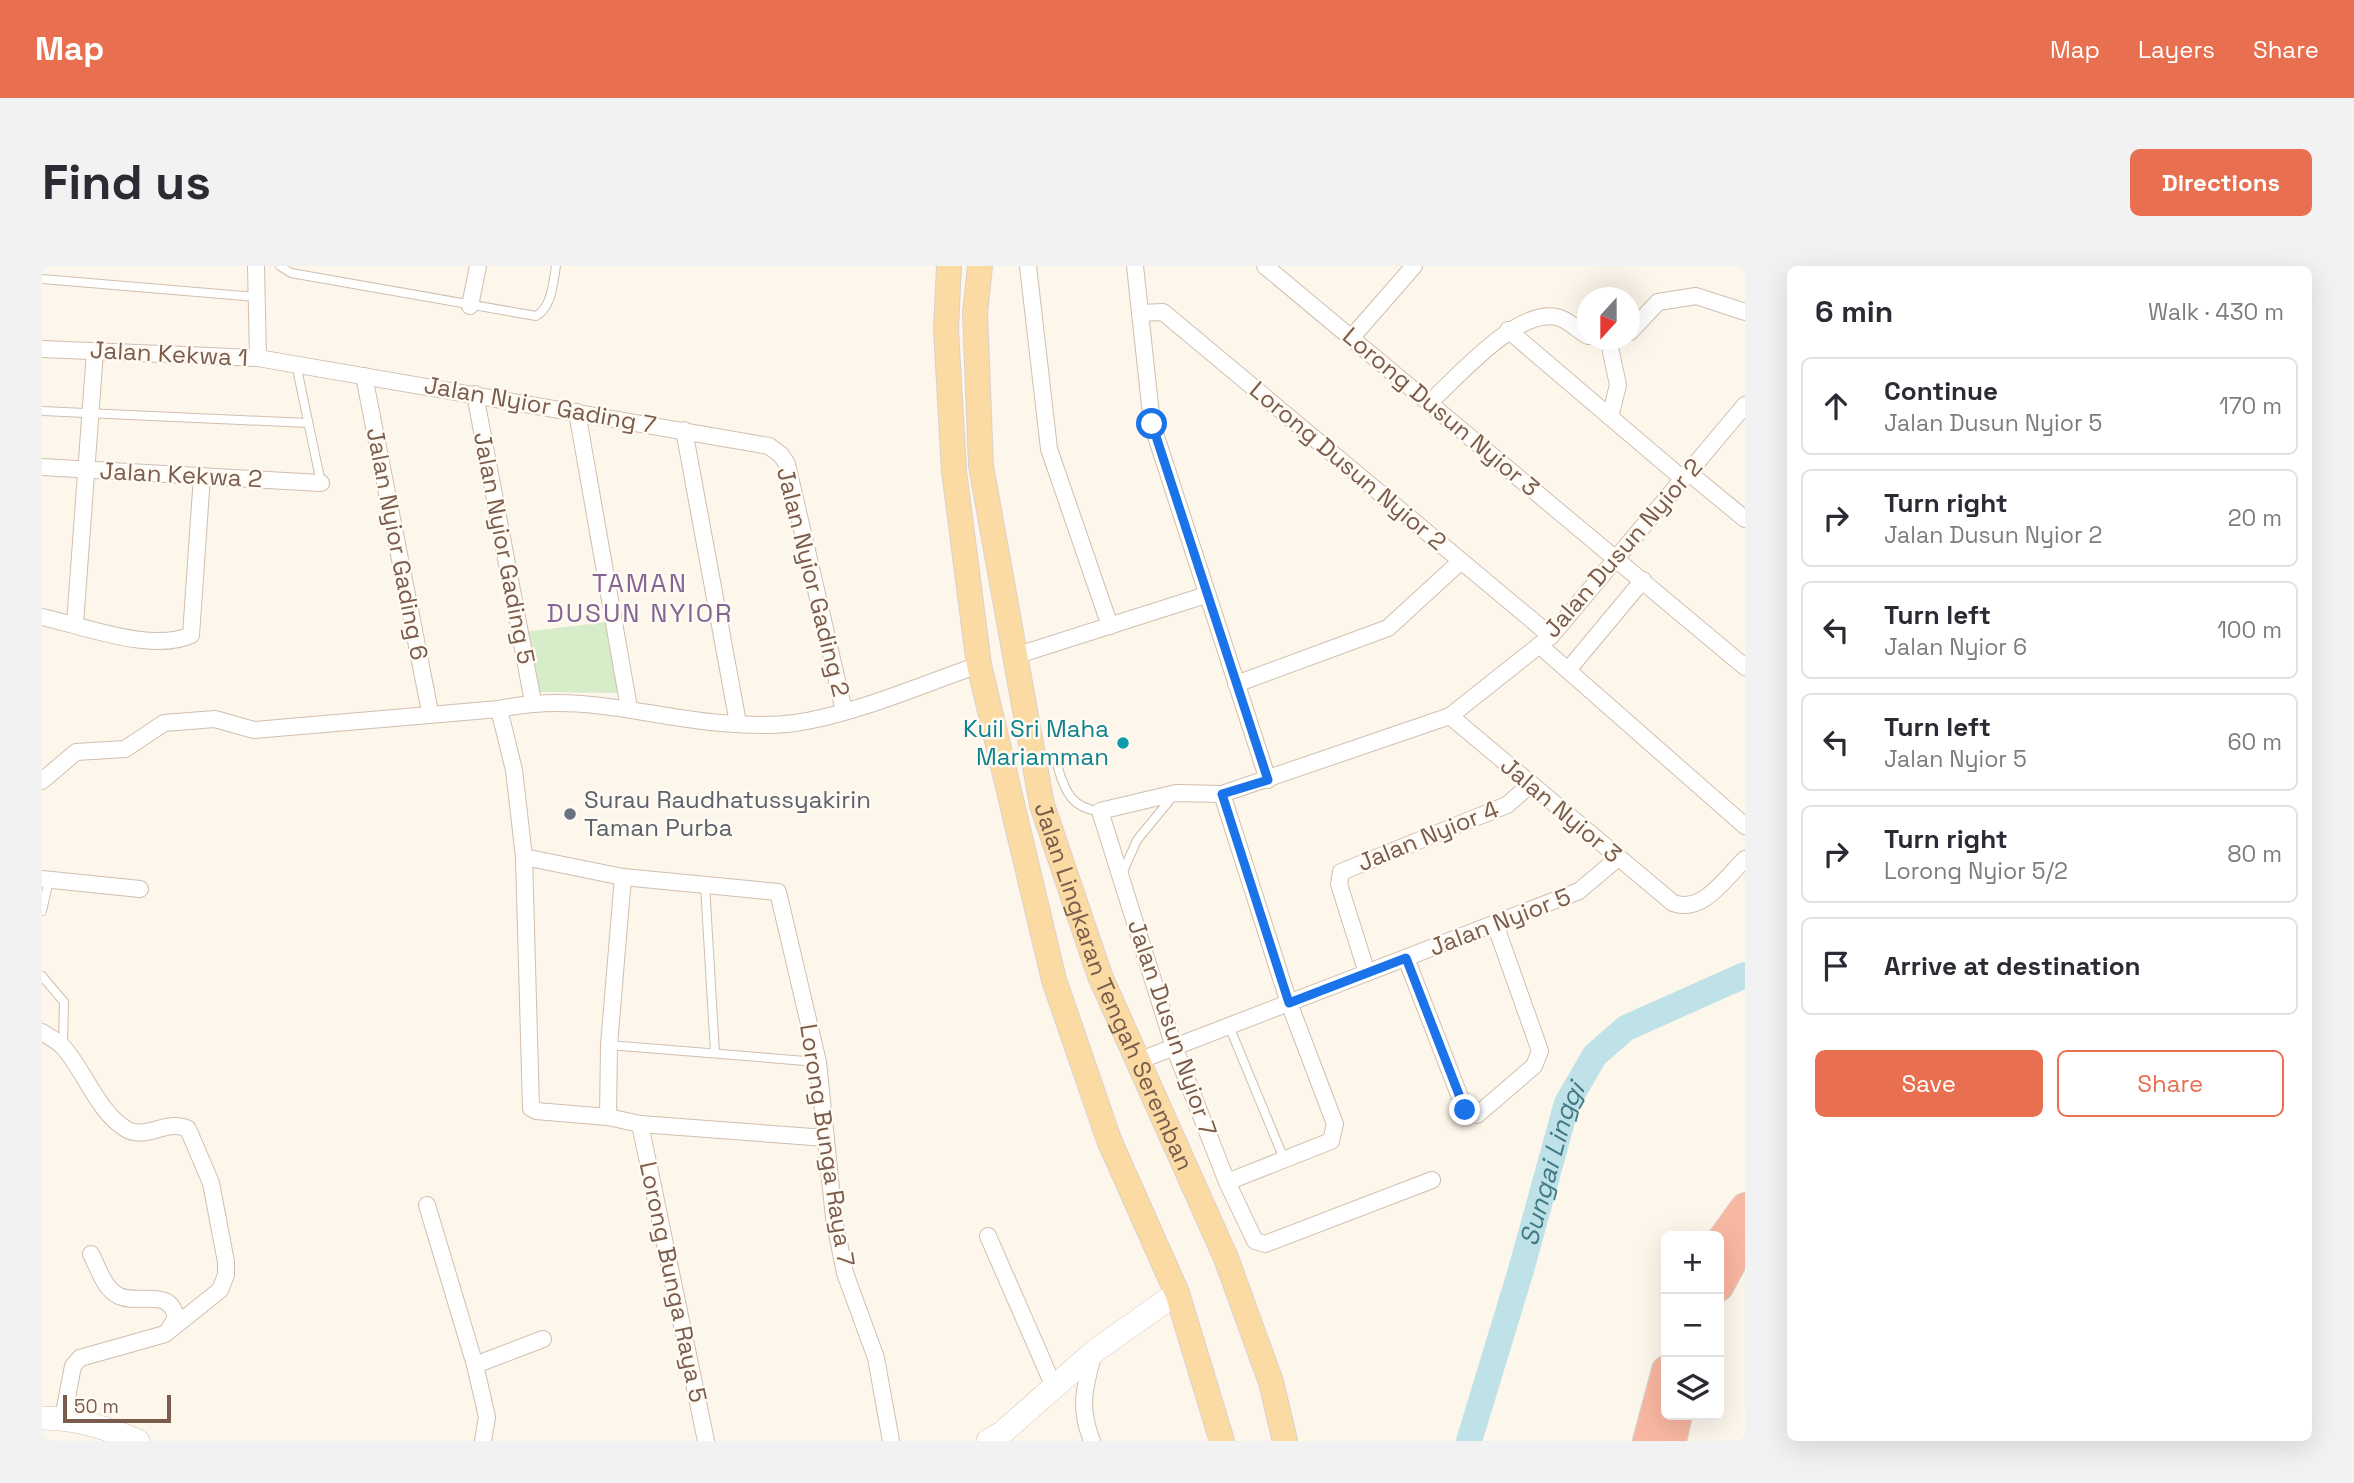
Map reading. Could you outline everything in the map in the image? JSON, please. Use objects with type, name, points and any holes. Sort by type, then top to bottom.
[{"type":"highway","points":[[1724,1235],[1745,1207]]},
{"type":"highway","points":[[1724,1277],[1745,1239]]},
{"type":"highway","points":[[1647,1441],[1661,1389]]},
{"type":"highway","points":[[1672,1441],[1677,1420]]},
{"type":"main road","name":"Jalan Lingkaran Tengah Seremban","points":[[949,266],[946,328],[954,471],[979,665],[1054,980],[1109,1140],[1177,1293],[1222,1441]]},
{"type":"main road","name":"Jalan Lingkaran Tengah Seremban","points":[[980,266],[975,313],[981,466],[1042,805],[1100,976],[1226,1258],[1271,1382],[1284,1441]]},
{"type":"street","points":[[256,266],[258,358]]},
{"type":"street","points":[[470,306],[478,266]]},
{"type":"street","points":[[1028,266],[1049,449],[1110,626]]},
{"type":"street","points":[[1135,266],[1152,424],[1268,780]]},
{"type":"street","name":"Lorong Dusun Nyior 3","points":[[1265,266],[1745,667]]},
{"type":"street","points":[[1352,337],[1415,266]]},
{"type":"street","points":[[1640,321],[1658,302],[1696,296],[1745,313]]},
{"type":"street","name":"Lorong Dusun Nyior 2","points":[[1140,313],[1163,312],[1461,561],[1545,640],[1568,670],[1745,826]]},
{"type":"street","points":[[1430,402],[1508,330],[1540,318],[1559,317],[1577,329]]},
{"type":"street","points":[[1508,330],[1610,417],[1745,519]]},
{"type":"street","name":"Jalan Kekwa 1","points":[[42,349],[258,358],[296,365]]},
{"type":"street","points":[[1608,350],[1611,352],[1618,385],[1610,417]]},
{"type":"street","points":[[75,625],[95,351]]},
{"type":"street","name":"Jalan Nyior Gading 7","points":[[296,365],[684,430],[769,446],[781,454]]},
{"type":"street","name":"Jalan Nyior Gading 6","points":[[364,376],[430,712]]},
{"type":"street","name":"Jalan Nyior Gading 5","points":[[475,394],[533,702]]},
{"type":"street","name":"Jalan Dusun Nyior 2","points":[[1100,811],[1176,793],[1222,794],[1450,716],[1545,640],[1745,405]]},
{"type":"street","points":[[577,412],[629,708]]},
{"type":"street","points":[[684,430],[738,723]]},
{"type":"street","name":"Jalan Nyior Gading 2","points":[[781,454],[787,464],[844,711]]},
{"type":"street","name":"Jalan Kekwa 2","points":[[42,467],[321,483]]},
{"type":"street","points":[[42,617],[152,642],[176,642],[191,635],[202,476]]},
{"type":"street","points":[[1236,684],[1388,628],[1461,561]]},
{"type":"street","points":[[1568,670],[1643,580]]},
{"type":"street","points":[[1015,656],[1206,595]]},
{"type":"street","points":[[42,781],[76,752],[125,749],[164,723],[215,719],[254,730],[430,712],[499,709],[533,702],[584,702],[738,723],[795,723],[844,711],[979,665]]},
{"type":"street","points":[[499,709],[514,769],[524,857],[531,1108],[536,1111],[608,1117],[640,1124],[826,1138]]},
{"type":"street","name":"Jalan Nyior 3","points":[[1450,716],[1673,903],[1685,907],[1698,904],[1745,859]]},
{"type":"street","name":"Jalan Nyior 4","points":[[1367,973],[1339,884],[1341,872],[1507,805],[1531,784]]},
{"type":"street","points":[[1222,794],[1289,1003],[1335,1124],[1331,1141],[1227,1182]]},
{"type":"street","name":"Jalan Dusun Nyior 7","points":[[1100,811],[1174,1047],[1227,1182],[1255,1241],[1265,1244],[1432,1180]]},
{"type":"street","name":"Lorong Bunga Raya 7","points":[[524,857],[623,877],[778,892],[818,1062],[834,1218],[845,1273],[876,1358],[891,1441]]},
{"type":"street","name":"Jalan Nyior 5","points":[[1138,1061],[1579,891],[1618,858]]},
{"type":"street","points":[[608,1117],[609,1045],[623,877]]},
{"type":"street","points":[[46,879],[140,889]]},
{"type":"street","points":[[1406,958],[1465,1110],[1471,1115],[1483,1112],[1534,1066],[1540,1051],[1495,924]]},
{"type":"street","points":[[42,1032],[63,1046],[110,1114],[127,1130],[142,1133],[172,1125],[188,1129],[211,1183],[226,1275],[220,1290],[165,1334],[80,1358],[73,1366],[53,1418],[90,1433],[138,1441]]},
{"type":"street","name":"Lorong Bunga Raya 5","points":[[640,1124],[706,1441]]},
{"type":"street","points":[[427,1205],[475,1364],[487,1417],[483,1441]]},
{"type":"street","points":[[988,1236],[1054,1387]]},
{"type":"street","points":[[91,1254],[108,1287],[118,1296],[151,1297],[165,1301],[174,1310],[176,1318],[165,1334]]},
{"type":"street","points":[[999,1438],[1095,1351],[1177,1293]]},
{"type":"street","points":[[475,1364],[543,1339]]},
{"type":"street","points":[[1091,1441],[1082,1396],[1095,1351]]},
{"type":"lane","points":[[281,266],[291,273],[536,317],[549,302],[556,266]]},
{"type":"lane","points":[[42,279],[257,297]]},
{"type":"lane","points":[[296,365],[321,483]]},
{"type":"lane","points":[[42,411],[309,423]]},
{"type":"lane","points":[[1058,768],[1065,790],[1075,803],[1088,810],[1100,811]]},
{"type":"lane","points":[[1120,877],[1138,840],[1176,793]]},
{"type":"lane","points":[[42,912],[46,879]]},
{"type":"lane","points":[[705,885],[715,1053]]},
{"type":"lane","points":[[42,976],[64,1002],[63,1046]]},
{"type":"lane","points":[[1229,1026],[1284,1160]]},
{"type":"lane","points":[[609,1045],[818,1062]]},
{"type":"green space","points":[[607,622],[621,693],[535,692],[524,632]]},
{"type":"waterway","name":"Sungai Linggi","points":[[1469,1441],[1521,1270],[1567,1103],[1595,1055],[1626,1028],[1745,975]]},
{"type":"place","name":"Kuil Sri Maha Mariamman","points":[[1123,743]]},
{"type":"place","name":"Surau Raudhatussyakirin Taman Purba","points":[[570,814]]},
{"type":"district","name":"TAMAN DUSUN NYIOR","points":[[640,598]]},
{"type":"route","points":[[1152,424],[1268,780],[1222,794],[1289,1003],[1406,958],[1465,1110]]}]
